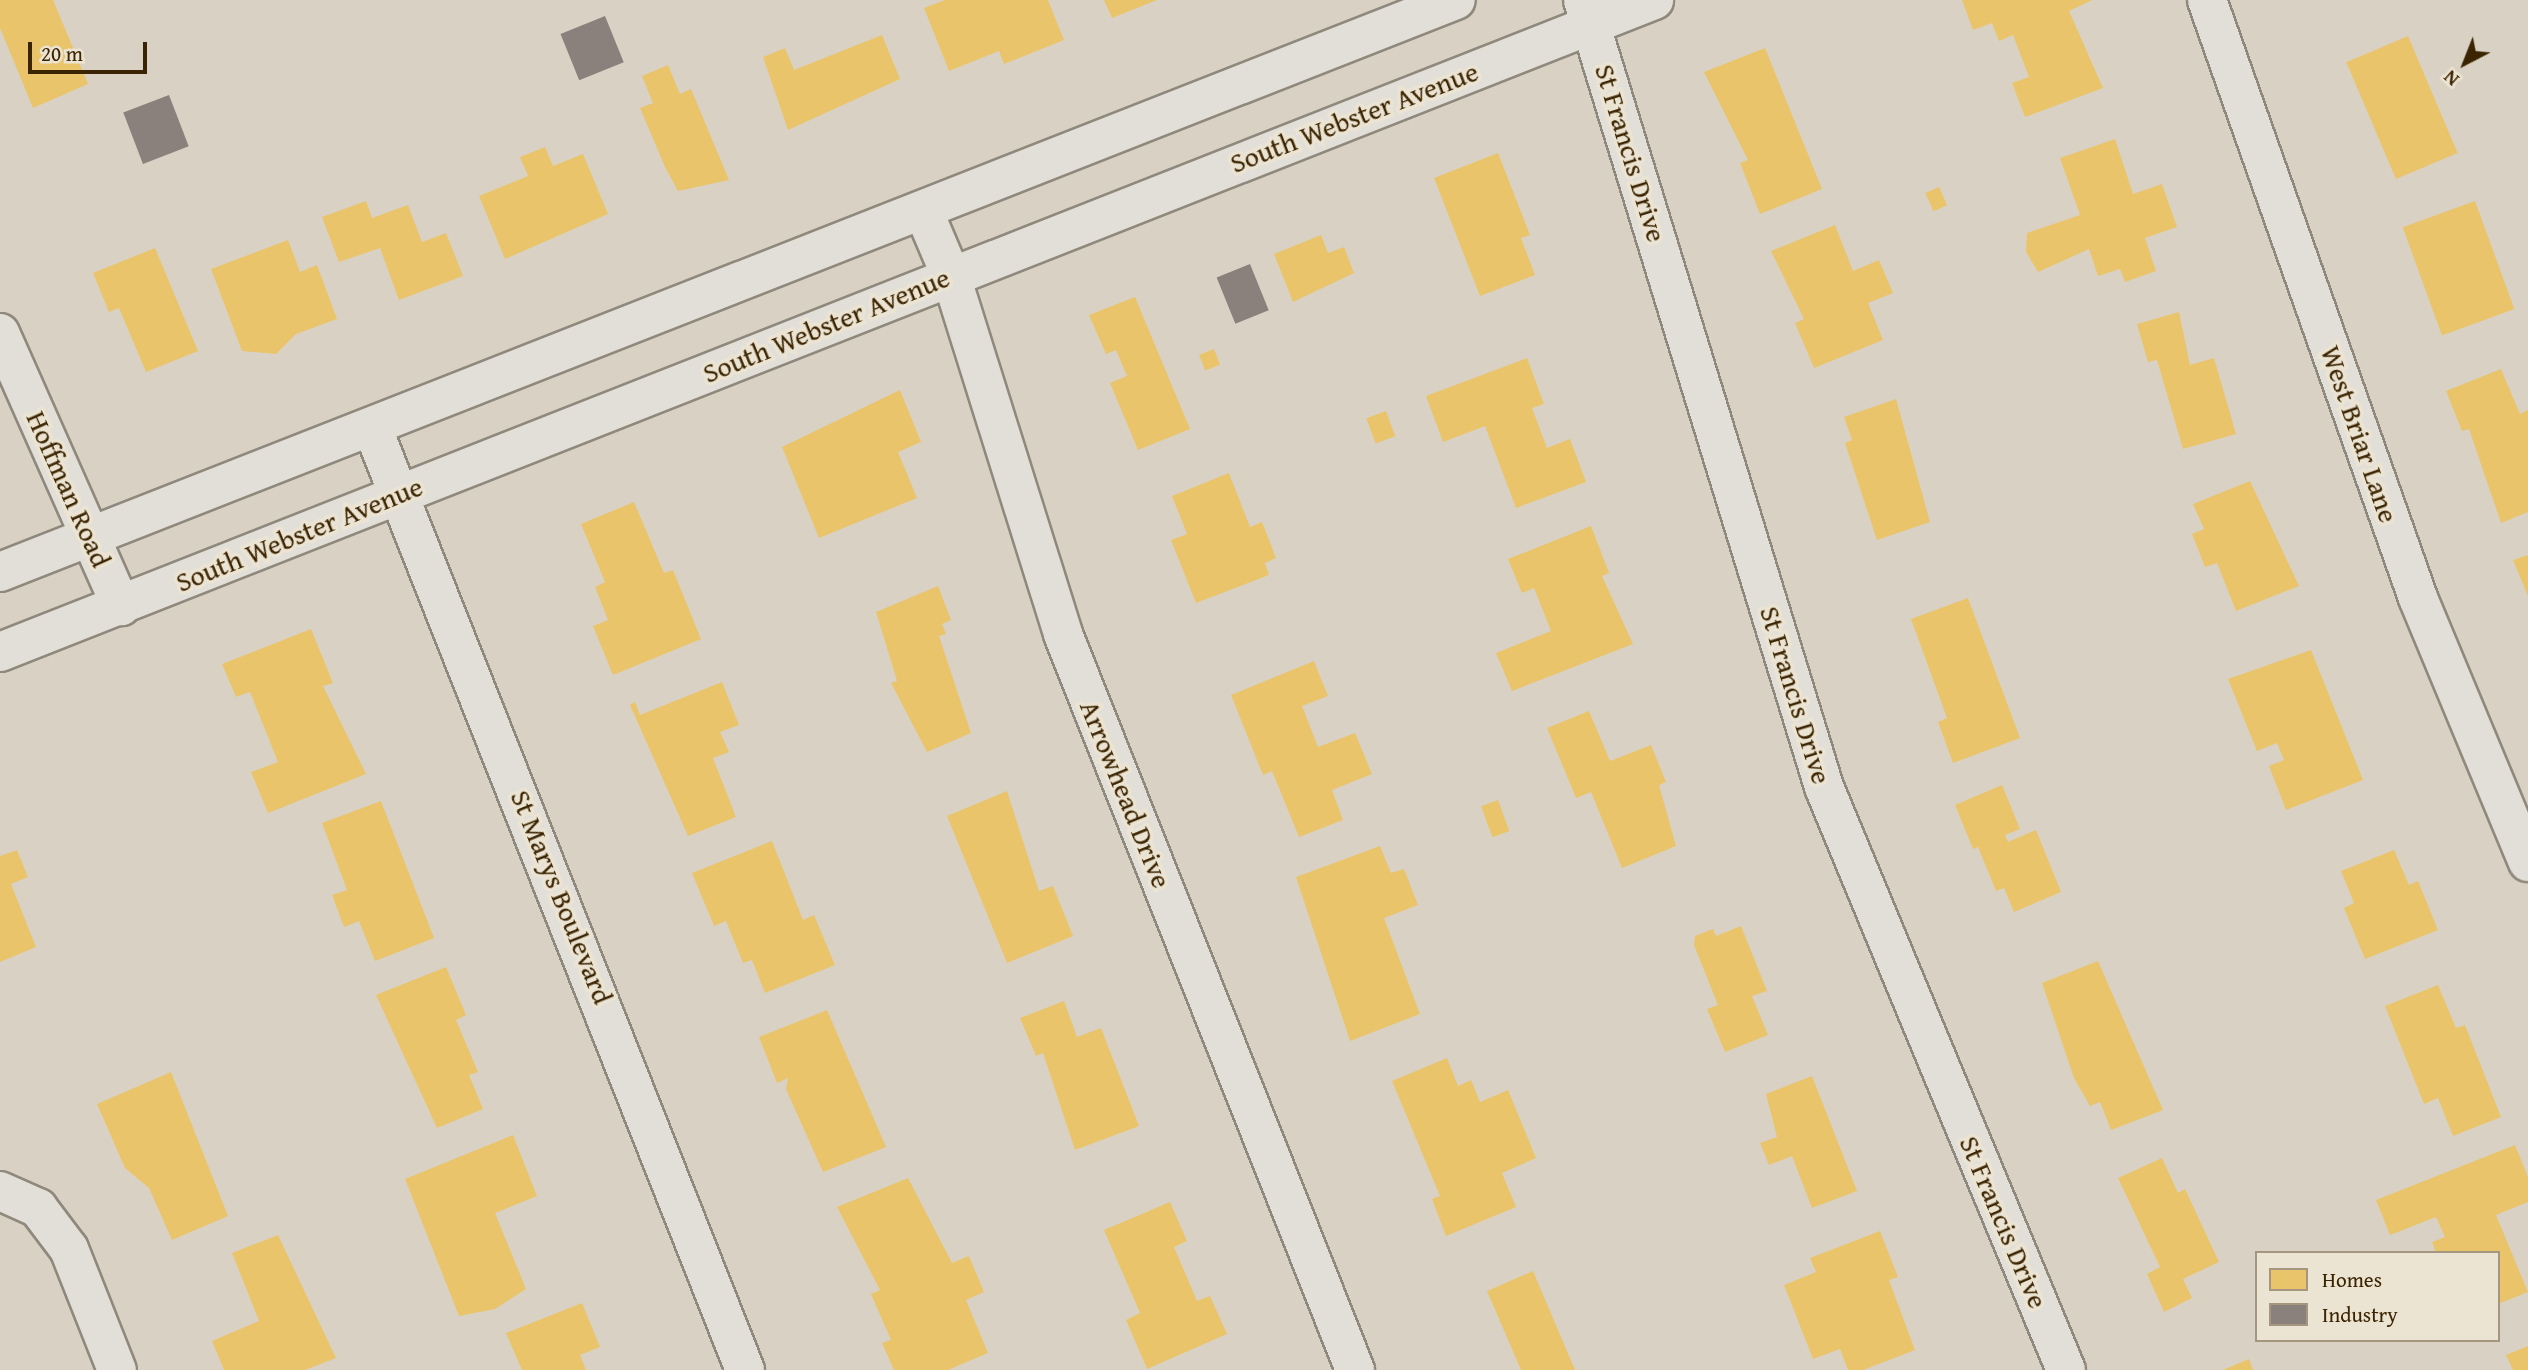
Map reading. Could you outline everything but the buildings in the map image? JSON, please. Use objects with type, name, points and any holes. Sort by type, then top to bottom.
[{"type":"street","points":[[0,572],[1456,0]]},
{"type":"street","name":"South Webster Avenue","points":[[0,652],[951,276],[1588,12],[1654,0]]},
{"type":"street","name":"West Briar Lane","points":[[2207,0],[2418,598],[2528,862]]},
{"type":"street","name":"St Francis Drive","points":[[1588,12],[1824,787],[2066,1370]]},
{"type":"street","name":"Arrowhead Drive","points":[[923,210],[951,276],[1063,634],[1356,1370]]},
{"type":"street","name":"Hoffman Road","points":[[0,334],[121,606]]},
{"type":"street","name":"St Marys Boulevard","points":[[372,427],[745,1370]]},
{"type":"street","points":[[0,1191],[38,1208],[69,1249],[117,1370]]}]
